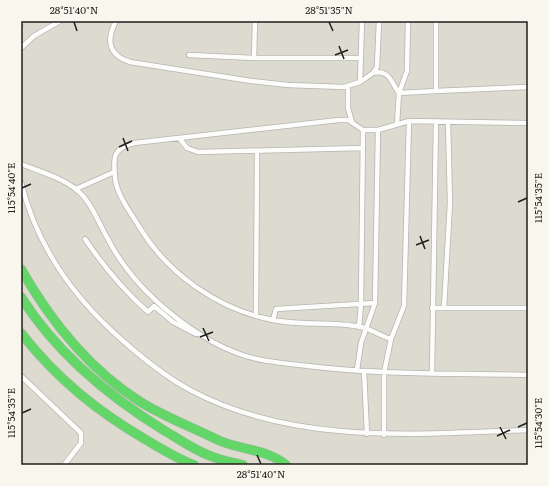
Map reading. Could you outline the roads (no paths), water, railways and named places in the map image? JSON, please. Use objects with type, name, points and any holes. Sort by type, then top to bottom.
[{"type":"main road","points":[[21,269],[58,326],[92,363],[139,401],[224,442],[268,455],[286,465]]},
{"type":"main road","points":[[21,297],[28,309],[64,354],[108,392],[146,419],[208,455],[243,465]]},
{"type":"main road","points":[[21,333],[35,352],[72,390],[114,422],[181,460],[194,465]]},
{"type":"lane","points":[[21,48],[34,36],[60,21]]},
{"type":"lane","points":[[116,21],[110,36],[111,45],[116,56],[130,62],[251,81],[288,85],[348,87],[360,82],[373,73],[378,63],[379,21]]},
{"type":"lane","points":[[254,58],[255,21]]},
{"type":"lane","points":[[360,82],[362,21]]},
{"type":"lane","points":[[397,124],[399,95],[407,71],[408,21]]},
{"type":"lane","points":[[436,21],[436,91]]},
{"type":"lane","points":[[189,55],[254,58],[360,58]]},
{"type":"lane","points":[[373,73],[384,72],[390,76],[399,95]]},
{"type":"lane","points":[[348,87],[348,108],[352,122]]},
{"type":"lane","points":[[399,95],[436,91],[528,87]]},
{"type":"lane","points":[[391,339],[359,327],[273,320],[256,315],[241,310],[210,295],[182,277],[164,261],[148,241],[132,215],[115,180],[114,172],[116,152],[122,146],[134,143],[339,120],[352,122],[363,130],[378,130],[409,121],[528,124]]},
{"type":"lane","points":[[384,434],[384,372],[391,339],[404,306],[409,121]]},
{"type":"lane","points":[[432,373],[436,121]]},
{"type":"lane","points":[[444,308],[450,203],[448,122]]},
{"type":"lane","points":[[359,327],[361,304],[363,130]]},
{"type":"lane","points":[[356,370],[361,344],[375,303],[378,130]]},
{"type":"lane","points":[[180,139],[187,148],[198,152],[362,148]]},
{"type":"lane","points":[[256,315],[257,151]]},
{"type":"lane","points":[[21,164],[76,189],[88,203],[109,242],[126,268],[143,289],[210,342]]},
{"type":"lane","points":[[76,189],[114,172]]},
{"type":"lane","points":[[21,182],[32,220],[49,255],[90,311],[128,346],[191,391],[233,410],[291,426],[367,434],[528,430]]},
{"type":"lane","points":[[85,239],[113,278],[126,293],[148,312],[154,306],[173,322],[210,342],[238,354],[265,361],[364,371],[528,375]]},
{"type":"lane","points":[[273,320],[276,309],[375,303]]},
{"type":"lane","points":[[432,308],[528,308]]},
{"type":"lane","points":[[364,371],[367,434]]},
{"type":"lane","points":[[21,376],[81,433],[81,443],[64,465]]}]
